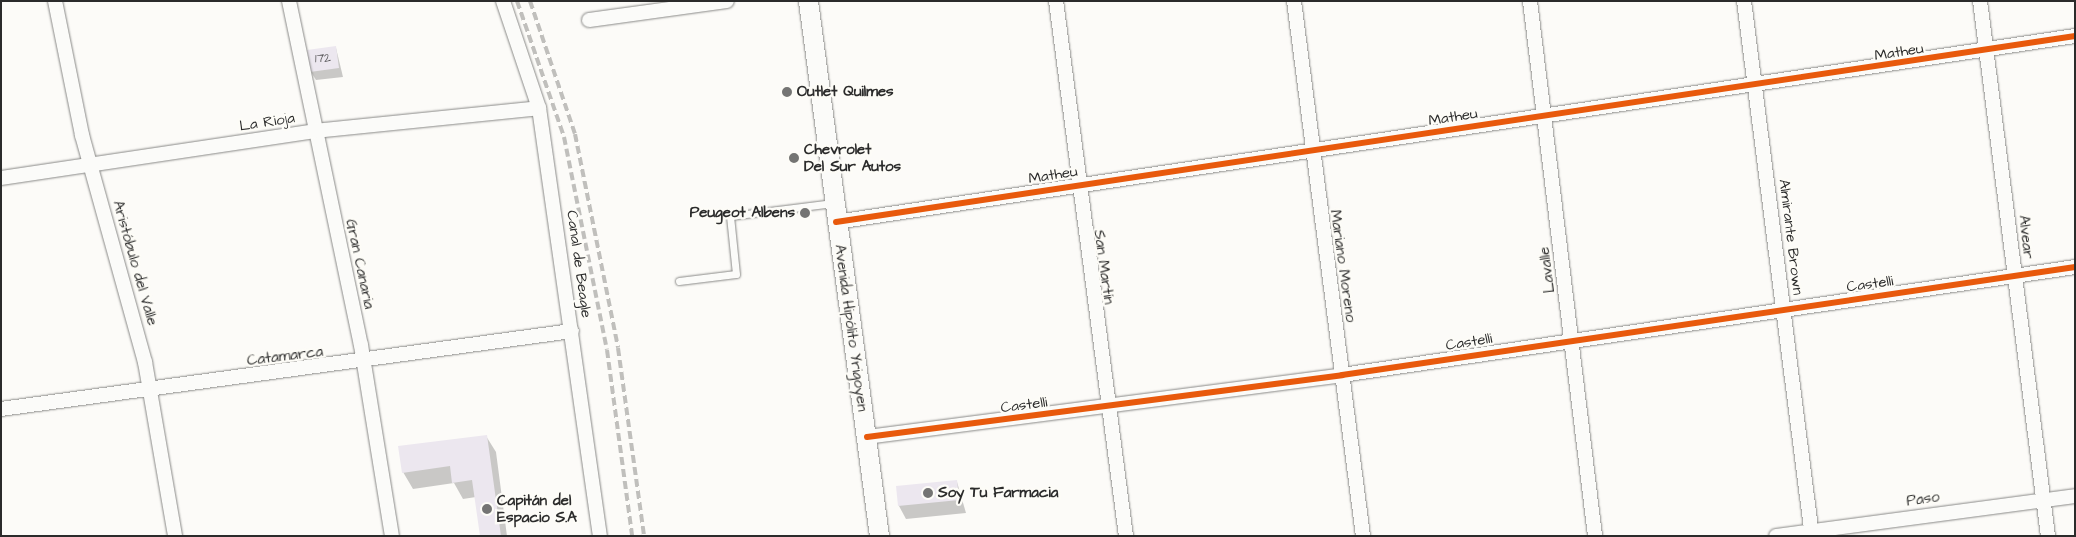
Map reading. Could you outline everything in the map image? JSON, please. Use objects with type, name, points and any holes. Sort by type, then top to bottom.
[{"type":"main road","name":"Avenida Hipólito Yrigoyen","points":[[808,1],[833,203],[867,437],[879,536]]},
{"type":"street","name":"Aristóbulo del Valle","points":[[55,1],[91,167],[150,389],[175,536]]},
{"type":"street","name":"Gran Canaria","points":[[289,1],[314,131],[364,363],[392,536]]},
{"type":"street","name":"Canal de Beagle","points":[[503,1],[539,108],[600,536]]},
{"type":"street","points":[[589,20],[727,1]]},
{"type":"street","name":"San Martín","points":[[1056,1],[1106,408],[1126,536]]},
{"type":"street","name":"Mariano Moreno","points":[[1294,1],[1310,153],[1363,536]]},
{"type":"street","name":"Lavalle","points":[[1530,1],[1595,536]]},
{"type":"street","name":"Almirante Brown","points":[[1744,1],[1812,533]]},
{"type":"street","name":"Alvear","points":[[1980,1],[2048,536]]},
{"type":"street","name":"Matheu","points":[[836,222],[1077,184],[1310,153],[1544,115],[1756,87],[2075,36]]},
{"type":"street","name":"La Rioja","points":[[1,178],[91,167],[314,131],[539,108]]},
{"type":"street","name":"Castelli","points":[[867,437],[1106,408],[1342,376],[1572,338],[2075,267]]},
{"type":"street","name":"Catamarca","points":[[1,409],[364,363],[572,331]]},
{"type":"street","name":"Paso","points":[[1776,536],[1812,533],[2075,496]]},
{"type":"lane","points":[[679,281],[736,274],[730,216],[833,203]]},
{"type":"building","points":[[336,46],[339,68],[310,72],[307,50]]},
{"type":"building","name":"Capitán del Espacio S.A","points":[[487,435],[501,536],[480,536],[472,480],[452,483],[450,466],[402,473],[398,446]]},
{"type":"building","name":"Soy Tu Farmacia","points":[[957,480],[959,500],[898,506],[896,486]]},
{"type":"railway","points":[[517,1],[564,137],[607,350],[632,536]]},
{"type":"railway","points":[[530,1],[575,134],[618,348],[644,536]]},
{"type":"cycle path","points":[[836,222],[2075,36]]},
{"type":"cycle path","points":[[867,437],[1342,375],[2075,267]]},
{"type":"place","name":"Outlet Quilmes","points":[[787,92]]},
{"type":"place","name":"Chevrolet Del Sur Autos","points":[[794,158]]},
{"type":"place","name":"Peugeot Albens","points":[[805,213]]},
{"type":"place","name":"Soy Tu Farmacia","points":[[928,493]]},
{"type":"place","name":"Capitán del Espacio S.A","points":[[487,509]]}]
